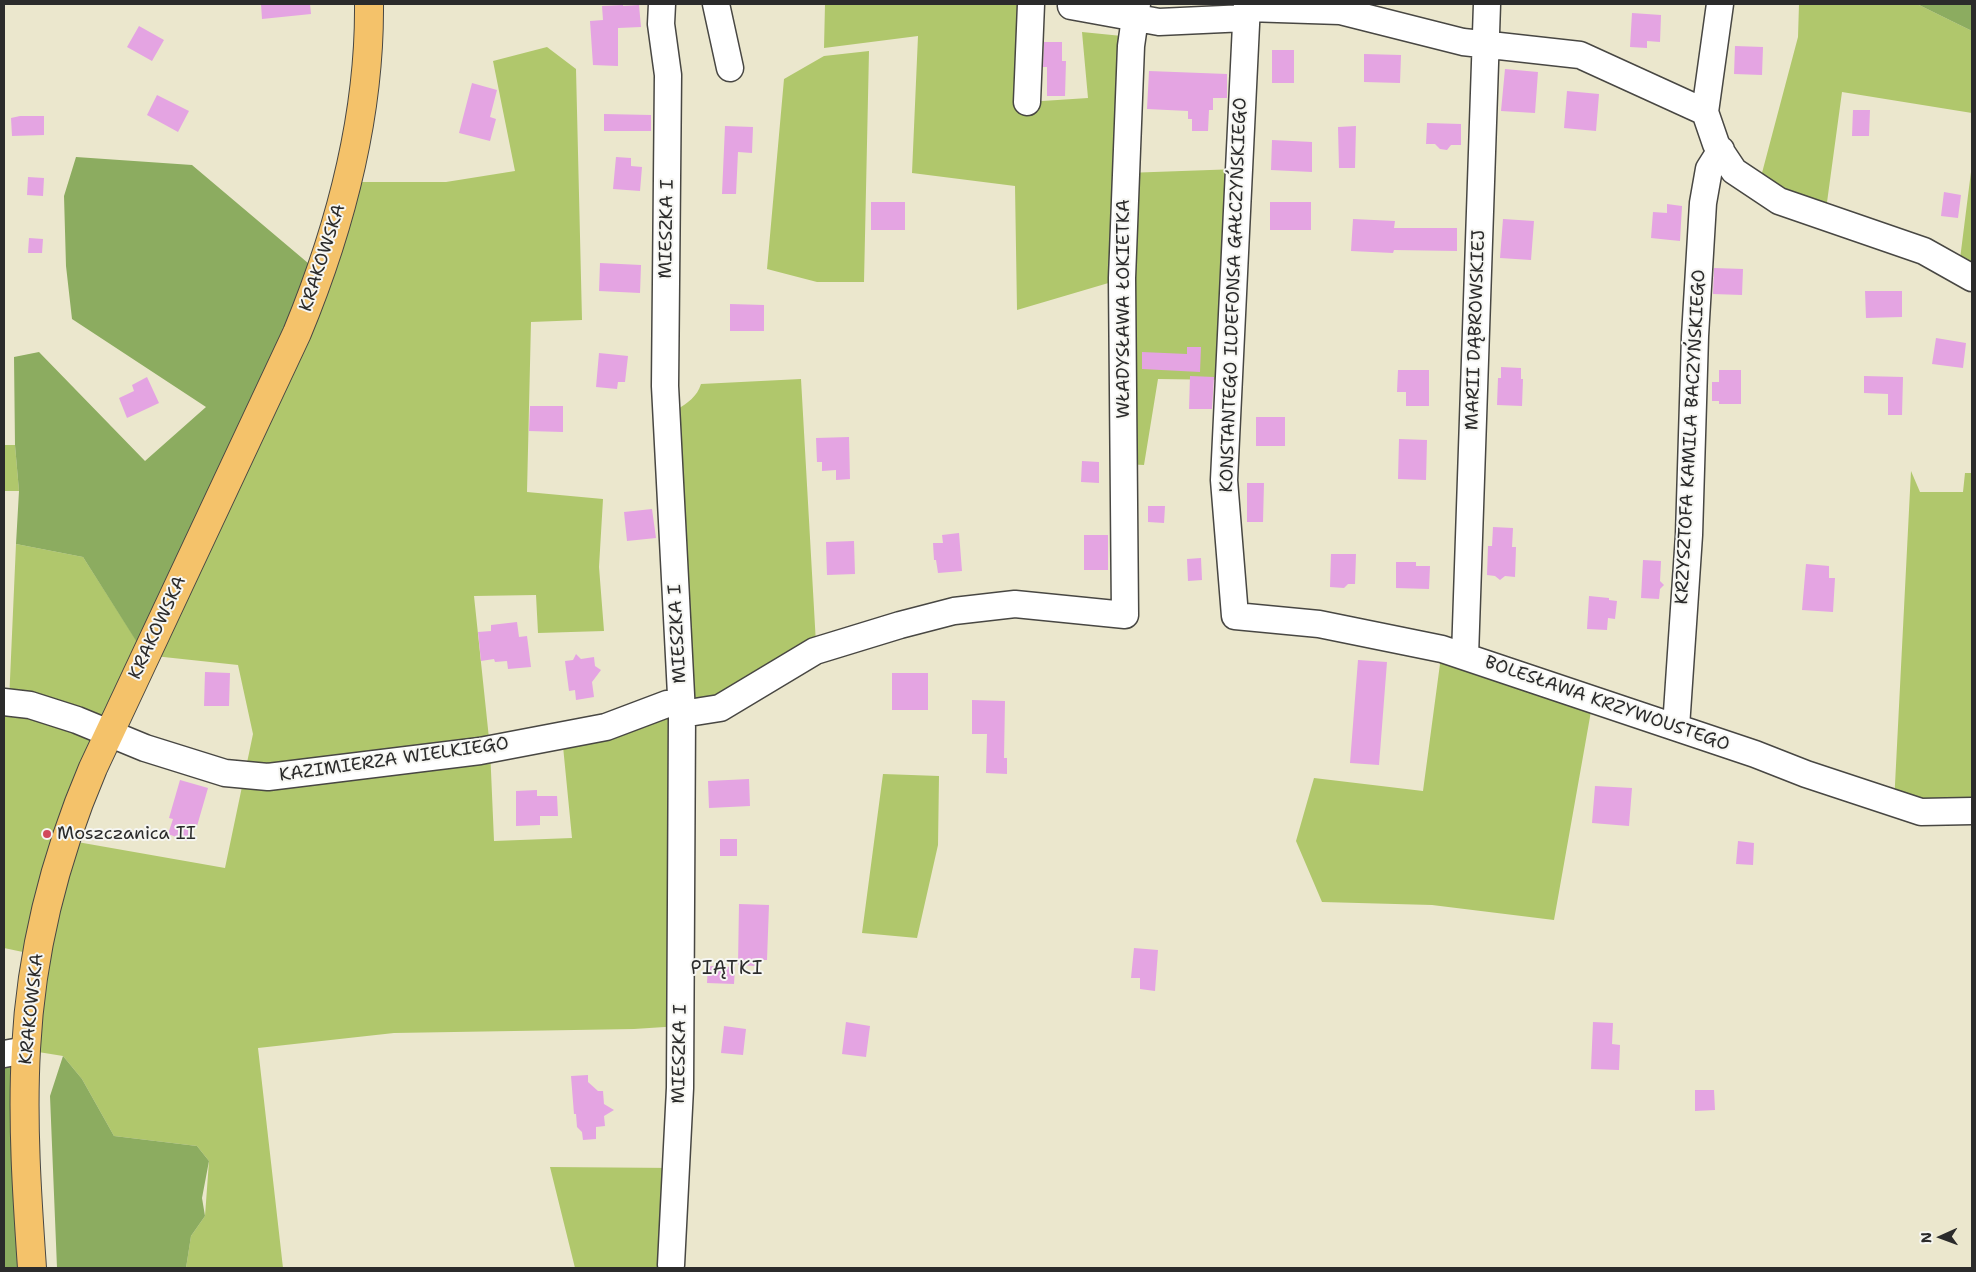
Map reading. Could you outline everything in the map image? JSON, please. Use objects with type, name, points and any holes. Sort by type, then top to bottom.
[{"type":"main road","name":"KRAKOWSKA","points":[[32,1268],[25,1133],[15,1052],[29,1011],[37,955],[53,883],[78,802],[109,732],[297,333],[321,274],[338,218],[358,130],[366,58],[369,4]]},
{"type":"street","name":"MIESZKA I","points":[[662,4],[661,24],[668,75],[665,386],[681,709],[680,1088],[671,1265]]},
{"type":"street","points":[[716,4],[730,68]]},
{"type":"street","points":[[1027,102],[1031,4]]},
{"type":"street","name":"MARII DĄBROWSKIEJ","points":[[1465,656],[1487,4]]},
{"type":"street","points":[[1720,4],[1706,112],[1716,144],[1734,171],[1779,201],[1924,251],[1972,278]]},
{"type":"street","points":[[1071,6],[1136,11],[1159,22],[1247,10],[1340,11],[1463,42],[1580,55],[1706,112]]},
{"type":"street","name":"KONSTANTEGO ILDEFONSA GAŁCZYŃSKIEGO","points":[[1235,616],[1224,480],[1247,10]]},
{"type":"street","name":"WŁADYSŁAWA ŁOKIETKA","points":[[681,709],[720,708],[815,651],[954,611],[1015,604],[1125,615],[1122,278],[1130,46],[1136,11]]},
{"type":"street","name":"KRZYSZTOFA KAMILA BACZYŃSKIEGO","points":[[1676,727],[1689,534],[1695,336],[1703,203],[1709,170],[1721,150]]},
{"type":"street","name":"BOLESŁAWA KRZYWOUSTEGO","points":[[1235,616],[1320,624],[1442,649],[1676,727],[1806,774],[1921,812],[1972,811]]},
{"type":"street","name":"KAZIMIERZA WIELKIEGO","points":[[4,702],[30,705],[109,732],[146,748],[225,773],[268,777],[480,750],[606,727],[667,704],[681,709]]},
{"type":"green space","points":[[825,4],[1031,4],[1027,102],[1088,98],[1082,32],[1132,37],[1126,173],[1238,169],[1229,380],[1158,379],[1144,465],[1124,464],[1122,279],[1017,310],[1015,186],[912,173],[918,36],[824,48]]},
{"type":"green space","points":[[1799,4],[1917,4],[1972,31],[1972,113],[1842,92],[1825,217],[1758,188],[1798,37]]},
{"type":"green space","points":[[1917,4],[1972,4],[1972,31]]},
{"type":"green space","points":[[547,47],[576,69],[582,320],[531,322],[527,492],[603,499],[599,567],[604,631],[538,633],[536,595],[474,596],[490,748],[494,841],[572,838],[562,736],[682,714],[680,1026],[634,1029],[394,1033],[258,1048],[283,1268],[186,1268],[191,1236],[205,1216],[209,1161],[197,1146],[114,1136],[82,1079],[63,1056],[26,1050],[37,955],[4,948],[4,702],[9,702],[16,544],[83,557],[145,654],[347,182],[446,182],[515,171],[493,61]],"holes":[[[145,655],[238,665],[253,734],[225,868],[66,840]]]},
{"type":"green space","points":[[869,51],[864,282],[817,282],[767,269],[784,79],[824,56]]},
{"type":"green space","points":[[76,157],[192,165],[321,274],[145,655],[83,557],[16,544],[19,491],[15,445],[14,357],[39,352],[145,461],[206,407],[72,319],[66,266],[64,196]]},
{"type":"green space","points":[[1972,164],[1972,265],[1960,259]]},
{"type":"green space","points":[[801,379],[816,644],[734,696],[700,699],[690,695],[677,410],[695,396],[701,384]]},
{"type":"green space","points":[[4,445],[15,445],[19,491],[4,491]]},
{"type":"green space","points":[[1911,471],[1920,492],[1963,492],[1965,473],[1972,473],[1972,811],[1894,804]]},
{"type":"green space","points":[[1442,649],[1593,700],[1554,920],[1432,905],[1322,902],[1296,841],[1314,778],[1423,791]]},
{"type":"green space","points":[[883,774],[939,776],[938,845],[917,938],[862,933]]},
{"type":"green space","points":[[26,1050],[32,1268],[4,1268],[4,1054]]},
{"type":"green space","points":[[63,1056],[82,1079],[114,1136],[197,1146],[209,1161],[202,1198],[205,1216],[191,1236],[186,1268],[57,1268],[50,1096]]},
{"type":"green space","points":[[550,1167],[676,1168],[679,1268],[575,1268]]},
{"type":"building","points":[[261,4],[310,4],[311,14],[262,19]]},
{"type":"building","points":[[639,5],[641,27],[618,28],[618,66],[593,65],[590,21],[603,20],[602,6]]},
{"type":"building","points":[[1632,13],[1661,15],[1660,42],[1647,41],[1647,48],[1630,47]]},
{"type":"building","points":[[139,26],[164,40],[152,61],[127,47]]},
{"type":"building","points":[[1044,42],[1062,42],[1062,61],[1066,61],[1065,96],[1047,96],[1047,67],[1043,67]]},
{"type":"building","points":[[1735,46],[1763,47],[1762,75],[1734,74]]},
{"type":"building","points":[[1272,50],[1294,50],[1294,83],[1272,83]]},
{"type":"building","points":[[1364,54],[1401,55],[1400,83],[1364,82]]},
{"type":"building","points":[[1505,69],[1538,72],[1535,113],[1501,111]]},
{"type":"building","points":[[1149,71],[1227,74],[1227,98],[1213,98],[1213,110],[1209,110],[1208,131],[1192,131],[1192,119],[1188,119],[1188,111],[1147,109]]},
{"type":"building","points":[[472,83],[497,90],[490,117],[496,119],[490,141],[459,133]]},
{"type":"building","points":[[1567,91],[1599,94],[1596,131],[1564,128]]},
{"type":"building","points":[[157,95],[189,111],[178,132],[147,115]]},
{"type":"building","points":[[1853,110],[1870,110],[1869,136],[1852,136]]},
{"type":"building","points":[[604,114],[651,115],[651,131],[604,131]]},
{"type":"building","points":[[44,116],[44,135],[12,136],[11,118]]},
{"type":"building","points":[[1427,123],[1461,124],[1461,145],[1451,145],[1447,150],[1440,149],[1435,144],[1426,144]]},
{"type":"building","points":[[725,126],[753,127],[752,153],[738,152],[736,194],[722,194]]},
{"type":"building","points":[[1356,126],[1355,168],[1339,168],[1338,127]]},
{"type":"building","points":[[1272,140],[1312,142],[1312,172],[1271,170]]},
{"type":"building","points":[[616,157],[631,158],[631,166],[642,167],[640,191],[613,189]]},
{"type":"building","points":[[28,177],[44,178],[43,196],[27,195]]},
{"type":"building","points":[[1944,192],[1961,195],[1958,218],[1941,216]]},
{"type":"building","points":[[871,202],[905,202],[905,230],[871,230]]},
{"type":"building","points":[[1270,202],[1311,202],[1311,230],[1270,230]]},
{"type":"building","points":[[1667,204],[1682,206],[1680,241],[1651,238],[1653,212],[1667,213]]},
{"type":"building","points":[[1353,219],[1395,221],[1394,228],[1457,228],[1457,251],[1394,250],[1393,253],[1351,251]]},
{"type":"building","points":[[1503,219],[1534,221],[1531,260],[1500,258]]},
{"type":"building","points":[[29,238],[43,239],[42,253],[28,253]]},
{"type":"building","points":[[600,263],[641,265],[640,293],[599,291]]},
{"type":"building","points":[[1714,268],[1743,269],[1742,295],[1713,294]]},
{"type":"building","points":[[1865,291],[1902,291],[1902,317],[1866,318]]},
{"type":"building","points":[[730,304],[764,305],[764,331],[730,331]]},
{"type":"building","points":[[1936,338],[1966,343],[1963,368],[1932,364]]},
{"type":"building","points":[[1187,347],[1201,347],[1200,372],[1142,369],[1142,352],[1187,354]]},
{"type":"building","points":[[599,353],[628,356],[625,382],[618,382],[617,389],[596,387]]},
{"type":"building","points":[[1501,367],[1521,368],[1521,379],[1523,379],[1522,406],[1497,405],[1498,378],[1501,378]]},
{"type":"building","points":[[1398,370],[1429,370],[1429,406],[1406,406],[1406,392],[1397,392]]},
{"type":"building","points":[[1719,370],[1741,370],[1741,404],[1719,404],[1719,401],[1712,401],[1712,382],[1719,382]]},
{"type":"building","points":[[1190,376],[1214,377],[1212,409],[1189,409]]},
{"type":"building","points":[[1864,376],[1903,377],[1902,415],[1888,415],[1888,394],[1864,393]]},
{"type":"building","points":[[147,377],[159,403],[127,418],[119,398],[134,391],[132,385]]},
{"type":"building","points":[[530,406],[563,406],[563,432],[529,431]]},
{"type":"building","points":[[1256,417],[1285,417],[1285,446],[1256,446]]},
{"type":"building","points":[[849,437],[850,479],[836,480],[836,470],[822,471],[822,462],[817,462],[816,438]]},
{"type":"building","points":[[1399,439],[1427,440],[1426,480],[1398,479]]},
{"type":"building","points":[[1082,461],[1099,462],[1099,483],[1081,482]]},
{"type":"building","points":[[1247,483],[1264,483],[1263,522],[1247,522]]},
{"type":"building","points":[[1148,506],[1165,506],[1164,523],[1148,522]]},
{"type":"building","points":[[652,509],[656,538],[627,541],[624,512]]},
{"type":"building","points":[[1493,527],[1513,528],[1512,547],[1516,547],[1515,577],[1505,576],[1500,580],[1495,576],[1487,575],[1488,546],[1492,546]]},
{"type":"building","points":[[959,533],[962,571],[938,573],[936,560],[934,560],[933,543],[943,543],[942,535]]},
{"type":"building","points":[[1084,535],[1108,535],[1108,570],[1084,570]]},
{"type":"building","points":[[854,541],[855,574],[827,575],[826,542]]},
{"type":"building","points":[[1331,554],[1356,554],[1355,584],[1348,584],[1344,588],[1330,587]]},
{"type":"building","points":[[1201,558],[1202,580],[1188,581],[1187,559]]},
{"type":"building","points":[[1643,560],[1661,561],[1660,581],[1664,585],[1660,589],[1659,599],[1641,598]]},
{"type":"building","points":[[1396,562],[1416,562],[1416,566],[1430,566],[1429,589],[1396,588]]},
{"type":"building","points":[[1806,564],[1829,566],[1829,578],[1835,578],[1833,612],[1802,610]]},
{"type":"building","points":[[1589,596],[1609,598],[1609,600],[1617,601],[1615,619],[1608,618],[1607,630],[1587,629]]},
{"type":"building","points":[[517,622],[519,637],[527,636],[531,667],[508,669],[507,661],[495,662],[494,659],[481,661],[478,632],[491,631],[491,625]]},
{"type":"building","points":[[576,654],[581,659],[594,657],[595,666],[601,670],[592,682],[594,697],[576,700],[575,690],[569,691],[565,661],[573,660]]},
{"type":"building","points":[[1358,660],[1387,662],[1379,765],[1350,763]]},
{"type":"building","points":[[205,672],[230,673],[229,706],[204,706]]},
{"type":"building","points":[[892,673],[928,673],[928,710],[892,710]]},
{"type":"building","points":[[972,700],[1005,701],[1004,758],[1007,758],[1007,774],[986,773],[987,734],[972,734]]},
{"type":"building","points":[[749,779],[750,806],[709,808],[708,781]]},
{"type":"building","points":[[180,780],[208,788],[197,826],[192,824],[187,841],[168,834],[173,819],[169,818]]},
{"type":"building","points":[[1595,786],[1632,788],[1629,826],[1592,823]]},
{"type":"building","points":[[537,790],[537,796],[557,796],[558,816],[540,816],[540,825],[516,826],[516,791]]},
{"type":"building","points":[[720,839],[737,839],[737,856],[720,856]]},
{"type":"building","points":[[1738,841],[1754,843],[1753,865],[1736,864]]},
{"type":"building","points":[[739,904],[769,905],[767,960],[755,960],[755,966],[738,965]]},
{"type":"building","points":[[1134,948],[1158,950],[1155,991],[1140,989],[1140,978],[1131,978]]},
{"type":"building","points":[[708,966],[735,967],[734,984],[707,983]]},
{"type":"building","points":[[846,1022],[870,1026],[866,1057],[842,1054]]},
{"type":"building","points":[[1593,1022],[1613,1023],[1612,1044],[1620,1045],[1619,1070],[1591,1069]]},
{"type":"building","points":[[724,1026],[746,1029],[743,1055],[721,1053]]},
{"type":"building","points":[[588,1075],[588,1082],[598,1091],[603,1091],[604,1104],[614,1110],[604,1116],[605,1126],[596,1127],[596,1139],[583,1140],[582,1132],[577,1127],[576,1114],[574,1114],[571,1076]]},
{"type":"building","points":[[1695,1090],[1714,1090],[1715,1110],[1695,1111]]},
{"type":"place","name":"Moszczanica II","points":[[47,834]]},
{"type":"district","name":"PIĄTKI","points":[[727,969]]}]
